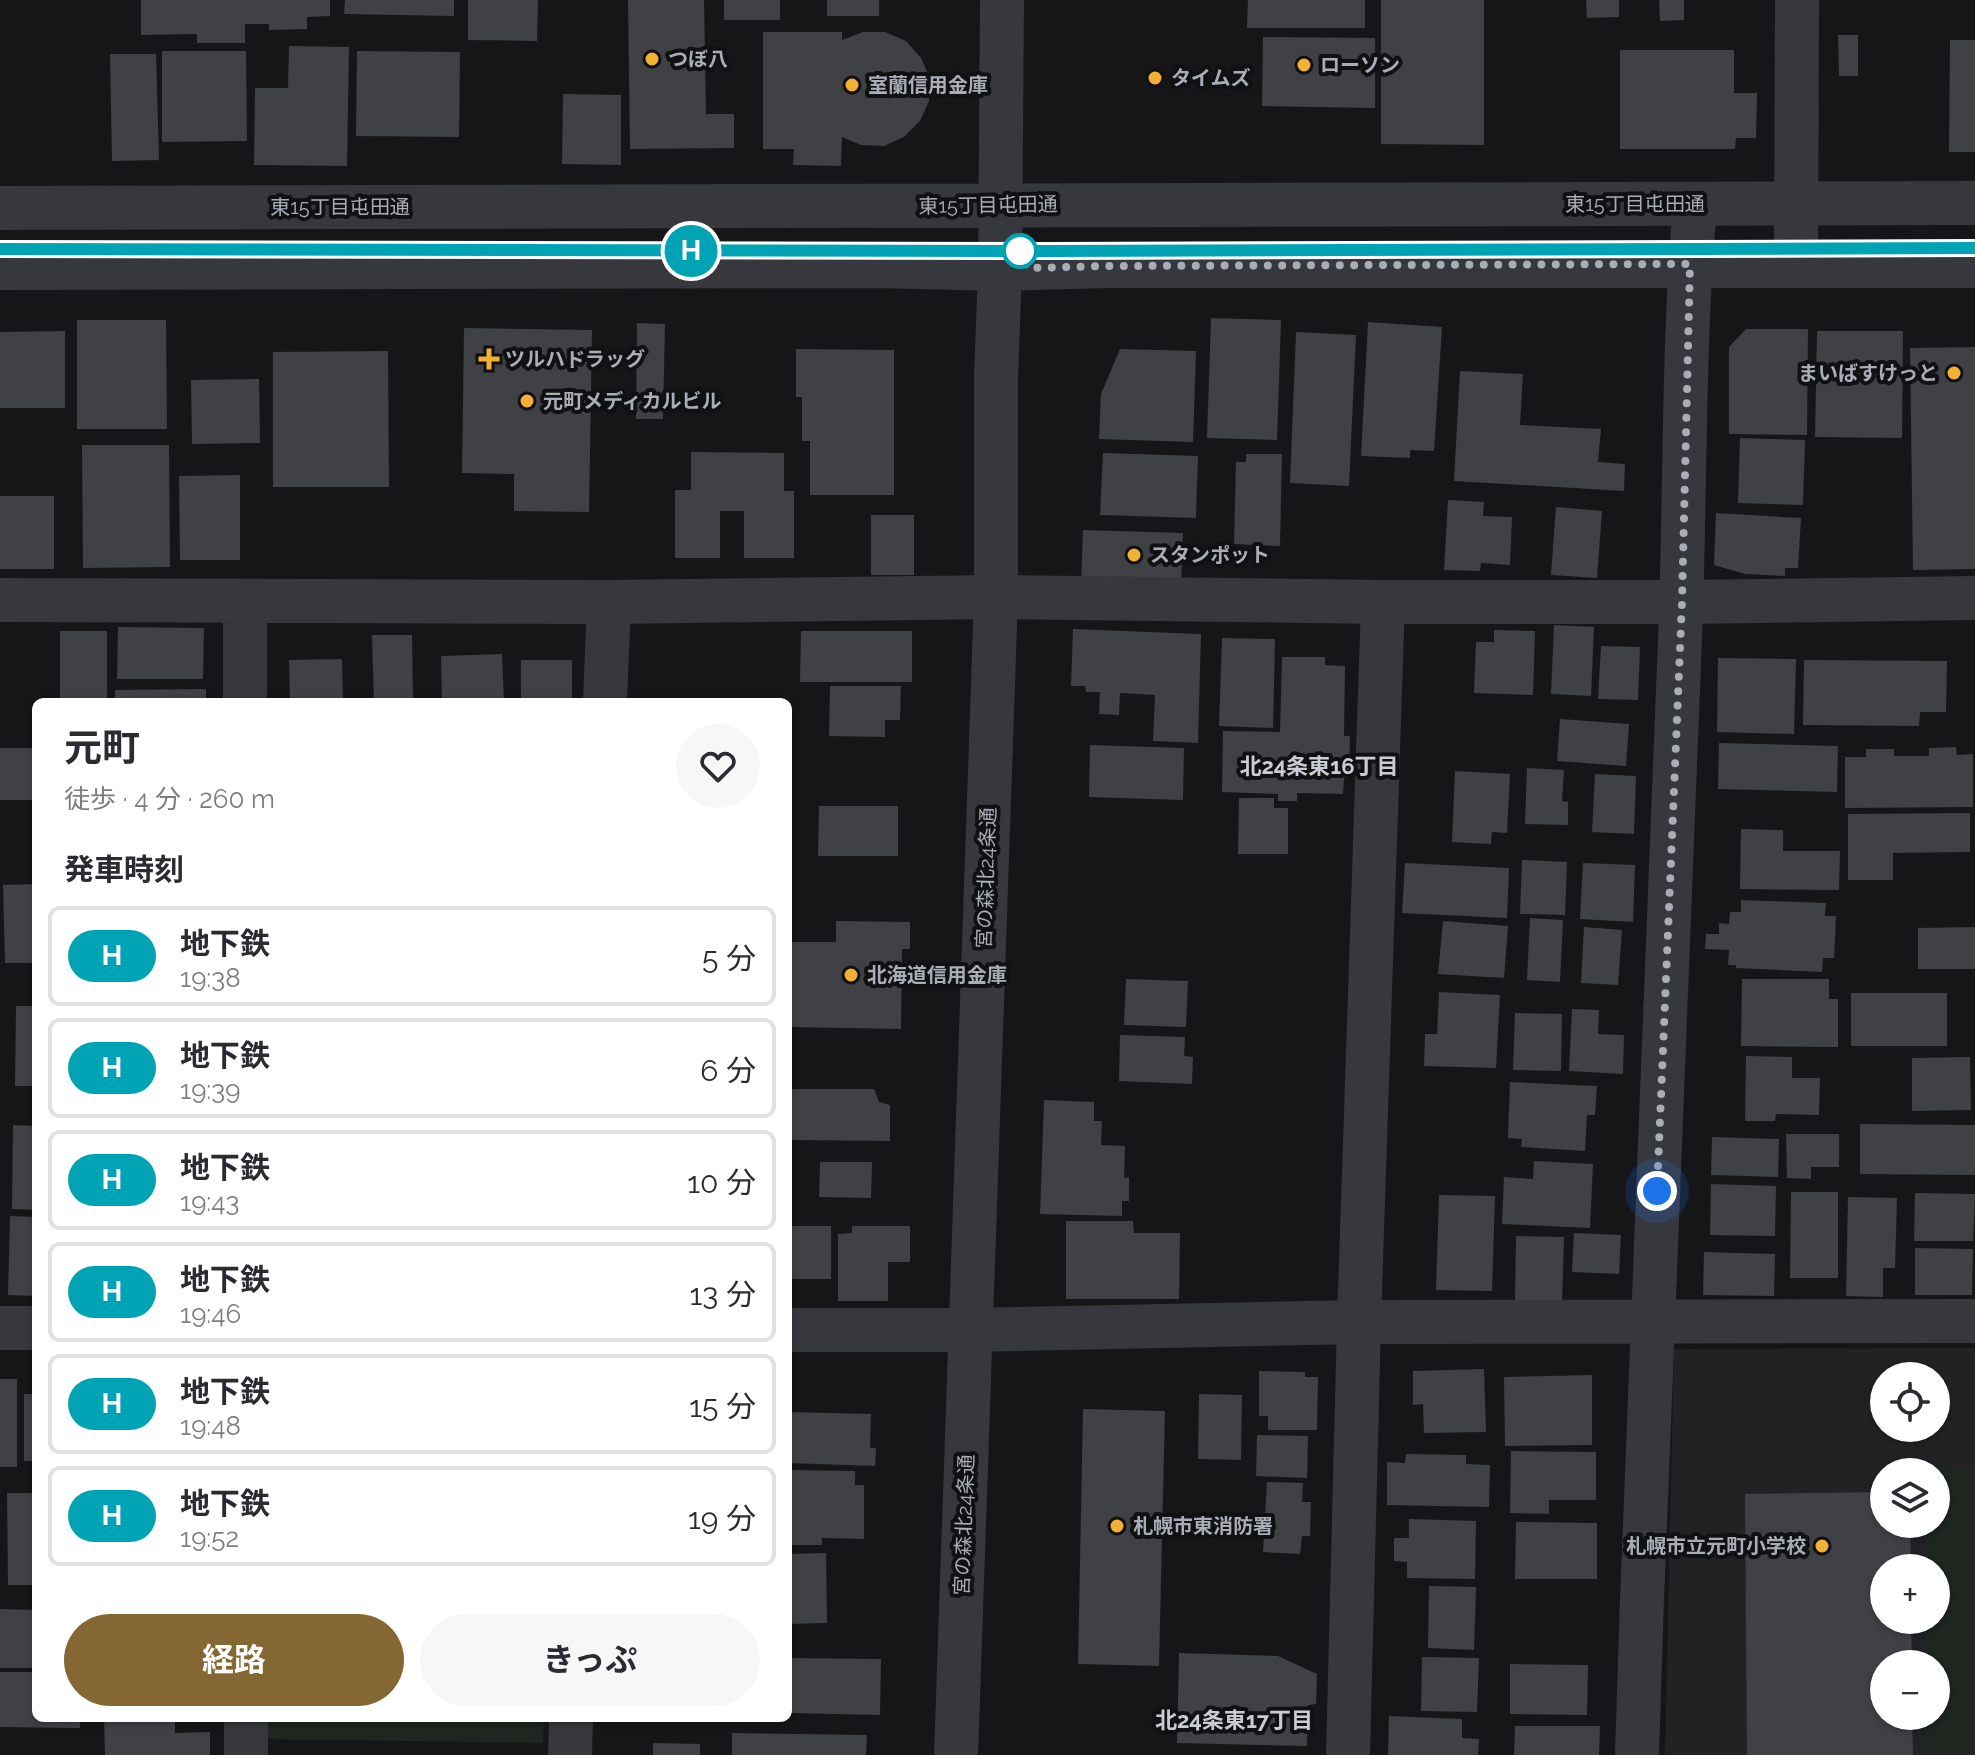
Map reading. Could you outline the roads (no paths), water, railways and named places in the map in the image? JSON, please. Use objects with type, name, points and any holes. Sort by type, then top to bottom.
[{"type":"street","name":"宮の森北24条通","points":[[956,1755],[996,597],[1002,0]]},
{"type":"street","points":[[1796,265],[1797,0]]},
{"type":"street","name":"東15丁目屯田通","points":[[0,208],[1975,203]]},
{"type":"street","points":[[1637,1755],[1651,1322],[1682,602],[1690,264],[1695,204]]},
{"type":"street","points":[[0,268],[1975,266]]},
{"type":"street","points":[[0,600],[609,602],[996,597],[1682,602],[1975,598]]},
{"type":"street","points":[[245,602],[245,698]]},
{"type":"street","points":[[605,698],[609,602]]},
{"type":"street","points":[[1348,1755],[1383,602]]},
{"type":"street","points":[[792,1330],[971,1330],[1359,1322],[1975,1321]]},
{"type":"street","points":[[0,1328],[32,1328]]},
{"type":"street","points":[[246,1722],[246,1755]]},
{"type":"street","points":[[570,1755],[571,1722]]},
{"type":"metro line","name":"H","points":[[0,249],[1051,251],[1975,248]]},
{"type":"place","name":"つぼ八","points":[[652,59]]},
{"type":"place","name":"ローソン","points":[[1304,65]]},
{"type":"place","name":"タイムズ","points":[[1155,78]]},
{"type":"place","name":"室蘭信用金庫","points":[[852,85]]},
{"type":"place","name":"ツルハドラッグ","points":[[489,359]]},
{"type":"place","name":"まいばすけっと","points":[[1954,373]]},
{"type":"place","name":"元町メディカルビル","points":[[527,401]]},
{"type":"place","name":"スタンポット","points":[[1134,555]]},
{"type":"place","name":"北海道信用金庫","points":[[851,975]]},
{"type":"place","name":"札幌市東消防署","points":[[1117,1526]]},
{"type":"place","name":"札幌市立元町小学校","points":[[1822,1546]]},
{"type":"district","name":"北24条東16丁目","points":[[1319,766]]},
{"type":"district","name":"北24条東17丁目","points":[[1234,1720]]}]
